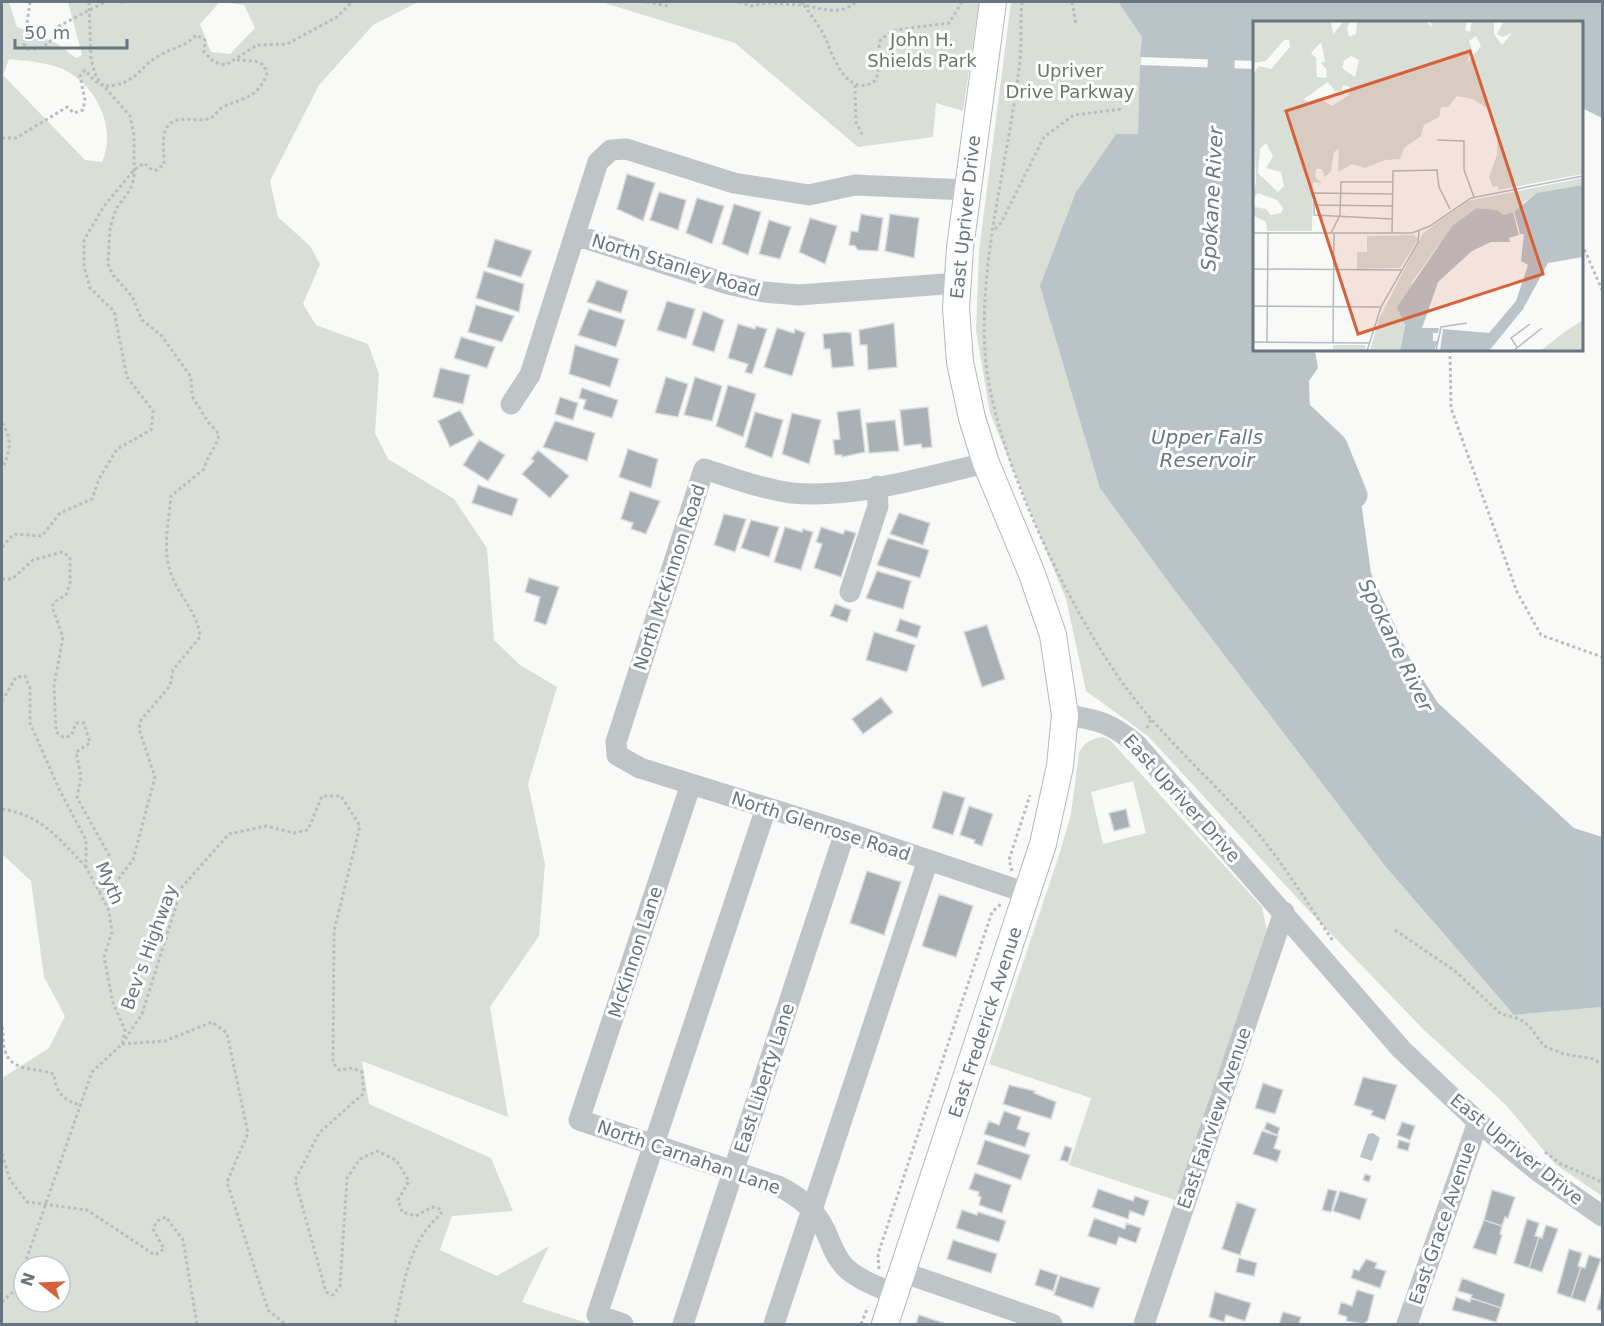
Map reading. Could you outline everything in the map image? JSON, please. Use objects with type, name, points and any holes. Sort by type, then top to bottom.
[{"type":"main road","name":"East Upriver Drive","points":[[990,4],[958,283],[956,308],[960,363],[986,463],[1032,574],[1053,635],[1065,715]]},
{"type":"main road","name":"East Frederick Avenue","points":[[885,1324],[887,1284],[1015,897],[1043,844],[1060,766],[1065,715]]},
{"type":"street","points":[[511,404],[530,375],[598,162],[611,150],[626,149],[734,183],[809,195],[855,185],[967,190]]},
{"type":"street","name":"North Stanley Road","points":[[575,235],[728,284],[764,292],[799,295],[958,283]]},
{"type":"street","name":"North McKinnon Road","points":[[617,754],[616,742],[704,469],[768,489],[793,493],[818,493],[877,486],[986,463]]},
{"type":"street","points":[[850,592],[878,506],[877,486]]},
{"type":"street","name":"East Upriver Drive","points":[[1065,715],[1099,720],[1121,731],[1137,745],[1401,1049],[1478,1122],[1539,1172],[1602,1216]]},
{"type":"street","name":"North Glenrose Road","points":[[617,754],[640,768],[928,860],[1015,897]]},
{"type":"street","name":"McKinnon Lane","points":[[579,1120],[691,784]]},
{"type":"street","points":[[623,1324],[597,1315],[766,808]]},
{"type":"street","name":"East Liberty Lane","points":[[683,1324],[845,832]]},
{"type":"street","points":[[774,1324],[928,860]]},
{"type":"street","name":"East Fairview Avenue","points":[[1144,1324],[1284,912]]},
{"type":"street","name":"North Carnahan Lane","points":[[579,1120],[796,1194],[812,1209],[824,1228],[835,1254],[846,1269],[887,1284],[1052,1324]]},
{"type":"street","name":"East Grace Avenue","points":[[1407,1324],[1478,1122]]},
{"type":"path","points":[[30,2],[24,44],[28,49],[36,50],[55,39],[60,26],[105,2]]},
{"type":"path","points":[[89,2],[91,59],[96,77],[130,116],[134,135],[134,170],[130,190],[116,209],[110,228],[108,264],[113,275],[132,296],[142,320],[161,335],[191,377],[192,396],[208,422],[219,434],[218,441],[207,455],[204,469],[171,496],[166,553],[171,575],[199,623],[200,637],[173,670],[170,686],[141,720],[139,729],[155,777],[133,860],[117,881],[99,892]]},
{"type":"path","points":[[237,60],[243,52],[257,45],[287,44],[337,17],[352,2]]},
{"type":"path","points":[[647,2],[668,6]]},
{"type":"path","points":[[739,2],[751,6],[768,3],[803,3],[832,12],[850,7],[856,2]]},
{"type":"path","points":[[803,3],[827,42],[840,72],[855,85],[869,85],[876,80],[880,68],[876,54],[880,39],[896,30],[949,23],[962,2]]},
{"type":"path","points":[[1022,2],[1020,58],[997,190],[986,313],[985,352],[994,411],[1038,526],[1077,606],[1127,689],[1281,861],[1337,946]]},
{"type":"path","points":[[1072,2],[1076,24]]},
{"type":"path","points":[[2,138],[16,138],[67,107],[74,113],[83,110],[82,72],[85,70],[95,82],[104,87],[130,82],[159,55],[188,44],[196,34],[205,40],[204,52],[214,62],[226,65],[237,60],[255,61],[264,64],[267,75],[261,87],[240,102],[223,106],[213,117],[203,120],[185,118],[170,124],[165,132],[164,164],[157,170],[152,170],[144,163],[134,170],[104,206],[84,240],[84,266],[90,288],[114,311],[127,376],[153,411],[151,430],[117,449],[99,479],[92,499],[60,513],[42,536],[14,534],[2,547]]},
{"type":"path","points":[[855,85],[856,122],[863,136]]},
{"type":"path","points":[[993,230],[1001,223],[1044,137],[1074,115],[1122,109]]},
{"type":"path","points":[[1583,248],[1602,290]]},
{"type":"path","points":[[1450,351],[1451,408],[1517,592],[1541,635],[1602,657]]},
{"type":"path","points":[[2,423],[9,439],[9,452],[2,469]]},
{"type":"path","points":[[2,579],[12,579],[33,560],[62,552],[70,557],[70,583],[66,595],[54,602],[52,607],[63,637],[54,687],[56,732],[63,737],[70,736],[76,723],[84,723],[90,743],[76,753],[81,777],[77,798],[109,855],[112,875],[99,892]]},
{"type":"path","name":"Myth","points":[[2,701],[16,677],[26,676],[30,688],[30,723],[59,789],[86,840],[86,867],[109,910],[112,932],[104,957],[113,1003],[125,1030],[122,1044]]},
{"type":"path","points":[[1147,728],[1152,717]]},
{"type":"path","points":[[1012,871],[1009,860],[1030,795]]},
{"type":"path","name":"Bev's Highway","points":[[122,1044],[142,1014],[182,887],[228,834],[266,826],[294,834],[308,830],[322,796],[341,796],[360,825],[334,931],[333,1063],[339,1071],[353,1068],[362,1072],[364,1093],[319,1132],[295,1180],[326,1292],[333,1295],[340,1286],[347,1178],[360,1159],[377,1151],[396,1160],[408,1181],[398,1200],[402,1212],[416,1216],[432,1207],[441,1209],[441,1214],[425,1228],[408,1262],[395,1324]]},
{"type":"path","points":[[2,809],[19,812],[45,824],[86,867]]},
{"type":"path","points":[[861,1324],[887,1284],[878,1254],[988,923],[992,912],[1015,897]]},
{"type":"path","points":[[1395,930],[1455,971],[1502,1014],[1520,1019],[1530,1026],[1544,1046],[1564,1054],[1593,1059],[1602,1064]]},
{"type":"path","points":[[29,1254],[92,1072],[122,1044],[165,1041],[212,1022],[227,1033],[248,1132],[226,1182],[268,1310],[285,1324]]},
{"type":"path","points":[[2,1027],[5,1052],[13,1063],[35,1072],[46,1071],[54,1074],[56,1090],[68,1102],[80,1105]]},
{"type":"path","points":[[1542,1150],[1561,1164],[1602,1182]]},
{"type":"path","points":[[2,1154],[10,1180],[27,1202],[87,1210],[155,1255],[164,1249],[153,1229],[157,1221],[166,1217],[183,1239],[197,1324]]},
{"type":"green space","points":[[2,2],[9,2],[17,27],[58,44],[76,58],[82,55],[68,2],[220,2],[200,24],[211,52],[230,54],[255,28],[244,5],[223,2],[418,2],[373,25],[319,85],[270,181],[278,217],[310,246],[320,264],[303,304],[316,325],[368,344],[379,374],[375,433],[388,459],[454,499],[487,548],[494,640],[520,665],[557,687],[528,784],[545,864],[539,936],[490,1007],[508,1117],[362,1061],[369,1104],[491,1158],[513,1211],[452,1216],[440,1250],[497,1276],[549,1246],[522,1302],[590,1324],[2,1324],[2,1078],[49,1048],[65,1016],[44,977],[31,881],[2,854]],"holes":[[[9,59],[35,62],[65,70],[78,79],[98,103],[107,132],[102,162],[85,160],[3,75]]]},
{"type":"green space","name":"John H. Shields Park","points":[[601,2],[979,2],[963,111],[936,103],[933,137],[858,147],[735,43]]},
{"type":"green space","name":"Upriver Drive Parkway","points":[[1011,2],[1118,2],[1142,37],[1138,135],[1116,134],[1076,192],[1176,592],[1385,866],[1514,1015],[1602,1007],[1602,1196],[1555,1164],[1506,1105],[1423,1029],[1309,911],[1148,736],[1086,691],[1066,599],[990,413],[976,330],[979,251]]},
{"type":"green space","points":[[1103,737],[1110,740],[1262,907],[1267,931],[1178,1201],[1069,1165],[1091,1098],[989,1064],[1071,814],[1079,753],[1091,740]],"holes":[[[1133,781],[1146,833],[1103,844],[1091,792]]]},
{"type":"water","points":[[1118,2],[1602,2],[1602,118],[1583,108],[1583,21],[1253,21],[1253,61],[1140,57],[1142,37]]},
{"type":"water","name":"Upper Falls Reservoir","points":[[1140,65],[1253,69],[1253,351],[1315,351],[1318,368],[1309,381],[1310,411],[1360,494],[1371,573],[1410,659],[1438,703],[1574,828],[1602,837],[1602,1007],[1514,1015],[1385,866],[1176,592],[1100,488],[1040,286],[1076,192],[1116,134],[1138,134]]},
{"type":"water","points":[[1373,1133],[1380,1138],[1372,1161],[1360,1157],[1368,1134]]},
{"type":"building","points":[[627,174],[655,183],[643,221],[617,209]]},
{"type":"building","points":[[659,192],[686,200],[678,230],[650,220]]},
{"type":"building","points":[[697,198],[724,206],[712,244],[686,233]]},
{"type":"building","points":[[734,204],[761,212],[748,255],[722,244]]},
{"type":"building","points":[[861,214],[883,218],[878,251],[858,250],[855,246],[849,245],[851,231],[858,232]]},
{"type":"building","points":[[890,214],[919,218],[914,258],[885,251]]},
{"type":"building","points":[[810,218],[837,226],[825,264],[799,252]]},
{"type":"building","points":[[769,220],[791,227],[780,259],[759,254]]},
{"type":"building","points":[[495,239],[532,251],[521,277],[487,267]]},
{"type":"building","points":[[484,271],[524,284],[519,312],[476,298]]},
{"type":"building","points":[[597,280],[628,291],[621,313],[587,302]]},
{"type":"building","points":[[667,301],[695,309],[686,339],[657,330]]},
{"type":"building","points":[[476,305],[514,316],[502,342],[468,332]]},
{"type":"building","points":[[589,309],[625,320],[616,347],[578,335]]},
{"type":"building","points":[[703,311],[724,320],[714,352],[692,345]]},
{"type":"building","points":[[894,323],[897,367],[868,370],[867,345],[860,345],[859,330]]},
{"type":"building","points":[[738,324],[755,329],[756,326],[767,329],[752,374],[745,372],[748,364],[728,358]]},
{"type":"building","points":[[777,328],[794,333],[795,329],[805,333],[792,376],[764,367]]},
{"type":"building","points":[[851,333],[854,366],[832,368],[830,349],[824,349],[823,334]]},
{"type":"building","points":[[461,337],[495,347],[487,368],[454,358]]},
{"type":"building","points":[[575,345],[619,359],[610,387],[569,374]]},
{"type":"building","points":[[440,368],[470,375],[463,404],[433,397]]},
{"type":"building","points":[[666,377],[688,384],[678,417],[655,413]]},
{"type":"building","points":[[695,377],[722,386],[712,421],[684,415]]},
{"type":"building","points":[[728,385],[756,394],[743,437],[716,426]]},
{"type":"building","points":[[582,388],[618,400],[612,418],[583,409],[586,400],[579,398]]},
{"type":"building","points":[[560,397],[578,403],[573,420],[555,414]]},
{"type":"building","points":[[928,407],[932,447],[922,448],[921,444],[904,446],[900,410]]},
{"type":"building","points":[[860,409],[865,452],[842,457],[842,455],[835,455],[833,440],[840,439],[837,412]]},
{"type":"building","points":[[460,410],[474,435],[450,447],[438,421]]},
{"type":"building","points":[[755,412],[783,420],[772,458],[745,447]]},
{"type":"building","points":[[792,413],[821,420],[809,464],[782,454]]},
{"type":"building","points":[[895,420],[899,451],[869,453],[866,423]]},
{"type":"building","points":[[555,421],[595,433],[587,461],[543,447]]},
{"type":"building","points":[[479,440],[505,455],[488,481],[463,465]]},
{"type":"building","points":[[628,449],[658,459],[651,488],[619,477]]},
{"type":"building","points":[[538,450],[569,476],[550,498],[522,474],[534,461],[531,459]]},
{"type":"building","points":[[478,485],[518,499],[512,516],[472,503]]},
{"type":"building","points":[[630,491],[660,501],[646,534],[631,529],[633,523],[621,519]]},
{"type":"building","points":[[899,513],[930,523],[923,545],[890,534]]},
{"type":"building","points":[[724,514],[746,519],[735,552],[714,545]]},
{"type":"building","points":[[751,520],[779,527],[769,557],[741,548]]},
{"type":"building","points":[[785,527],[802,532],[803,529],[813,532],[801,570],[774,562]]},
{"type":"building","points":[[821,527],[843,534],[845,530],[856,533],[841,577],[814,568],[822,544],[816,542]]},
{"type":"building","points":[[888,538],[929,550],[920,578],[877,565]]},
{"type":"building","points":[[877,571],[911,581],[903,609],[866,598]]},
{"type":"building","points":[[529,578],[559,587],[546,625],[534,621],[540,597],[525,592]]},
{"type":"building","points":[[835,604],[851,610],[847,622],[830,616]]},
{"type":"building","points":[[900,619],[921,626],[917,638],[896,631]]},
{"type":"building","points":[[987,625],[1005,679],[982,687],[964,632]]},
{"type":"building","points":[[874,632],[915,645],[907,672],[866,660]]},
{"type":"building","points":[[881,697],[893,712],[863,734],[852,719]]},
{"type":"building","points":[[943,791],[965,798],[953,835],[932,828]]},
{"type":"building","points":[[969,806],[993,814],[982,846],[974,843],[975,840],[960,835]]},
{"type":"building","points":[[1126,809],[1130,827],[1114,831],[1109,813]]},
{"type":"building","points":[[867,871],[901,882],[884,935],[850,923]]},
{"type":"building","points":[[939,894],[973,906],[956,957],[922,946]]},
{"type":"building","points":[[1363,1077],[1397,1085],[1385,1120],[1371,1115],[1373,1111],[1354,1105]]},
{"type":"building","points":[[1263,1083],[1283,1090],[1275,1114],[1255,1108]]},
{"type":"building","points":[[1009,1085],[1035,1091],[1034,1093],[1056,1102],[1051,1119],[1003,1104]]},
{"type":"building","points":[[1004,1111],[1021,1117],[1017,1129],[1030,1133],[1025,1147],[984,1134],[989,1121],[999,1125]]},
{"type":"building","points":[[1267,1122],[1280,1128],[1277,1135],[1264,1129]]},
{"type":"building","points":[[1402,1122],[1415,1126],[1410,1140],[1397,1135]]},
{"type":"building","points":[[1262,1131],[1278,1136],[1274,1148],[1281,1151],[1277,1162],[1253,1154]]},
{"type":"building","points":[[985,1140],[1030,1155],[1021,1180],[977,1164]]},
{"type":"building","points":[[1399,1140],[1410,1143],[1408,1151],[1397,1148]]},
{"type":"building","points":[[1065,1146],[1072,1148],[1068,1162],[1060,1160]]},
{"type":"building","points":[[975,1173],[1011,1185],[1002,1213],[979,1205],[981,1197],[978,1196],[979,1192],[969,1189]]},
{"type":"building","points":[[1365,1174],[1371,1176],[1369,1182],[1363,1180]]},
{"type":"building","points":[[1098,1189],[1133,1201],[1135,1196],[1149,1201],[1144,1216],[1130,1211],[1128,1219],[1092,1207]]},
{"type":"building","points":[[1328,1189],[1337,1191],[1331,1212],[1322,1210]]},
{"type":"building","points":[[1492,1190],[1515,1197],[1508,1218],[1505,1217],[1502,1226],[1484,1220]]},
{"type":"building","points":[[1340,1191],[1367,1199],[1360,1220],[1333,1211]]},
{"type":"building","points":[[1237,1202],[1256,1209],[1240,1255],[1222,1249]]},
{"type":"building","points":[[962,1210],[977,1215],[978,1212],[1006,1221],[999,1242],[956,1228]]},
{"type":"building","points":[[1094,1218],[1125,1229],[1126,1223],[1141,1228],[1136,1243],[1119,1237],[1116,1245],[1088,1236]]},
{"type":"building","points":[[1527,1219],[1539,1223],[1535,1236],[1539,1237],[1529,1268],[1514,1263]]},
{"type":"building","points":[[1484,1220],[1502,1226],[1500,1234],[1502,1235],[1496,1255],[1473,1248]]},
{"type":"building","points":[[1546,1225],[1558,1229],[1542,1272],[1529,1268],[1539,1237],[1542,1238]]},
{"type":"building","points":[[953,1240],[997,1254],[991,1273],[947,1259]]},
{"type":"building","points":[[1569,1249],[1582,1253],[1578,1266],[1581,1267],[1571,1298],[1557,1293]]},
{"type":"building","points":[[1589,1255],[1601,1259],[1585,1302],[1571,1298],[1581,1267],[1585,1268]]},
{"type":"building","points":[[1239,1258],[1257,1263],[1254,1276],[1236,1272]]},
{"type":"building","points":[[1366,1259],[1377,1263],[1375,1268],[1386,1271],[1380,1288],[1351,1278],[1354,1269],[1359,1271]]},
{"type":"building","points":[[1040,1269],[1058,1275],[1053,1291],[1035,1285]]},
{"type":"building","points":[[1060,1276],[1100,1288],[1093,1308],[1054,1295]]},
{"type":"building","points":[[1462,1278],[1505,1294],[1501,1308],[1458,1291]]},
{"type":"building","points":[[1357,1290],[1374,1295],[1368,1320],[1364,1324],[1346,1321],[1347,1317],[1338,1314],[1341,1302],[1352,1306]]},
{"type":"building","points":[[1215,1292],[1251,1303],[1245,1321],[1226,1315],[1224,1322],[1209,1317]]},
{"type":"building","points":[[1602,1292],[1602,1311],[1597,1309]]},
{"type":"building","points":[[1456,1297],[1470,1302],[1471,1298],[1501,1308],[1496,1322],[1452,1310]]},
{"type":"building","points":[[1283,1312],[1301,1317],[1299,1324],[1279,1324]]},
{"type":"building","points":[[919,1315],[947,1324],[916,1324]]},
{"type":"waterway","name":"Spokane River","points":[[1219,104],[1223,28],[1229,2]]},
{"type":"waterway","name":"Spokane River","points":[[1300,414],[1334,446],[1354,495]]}]
